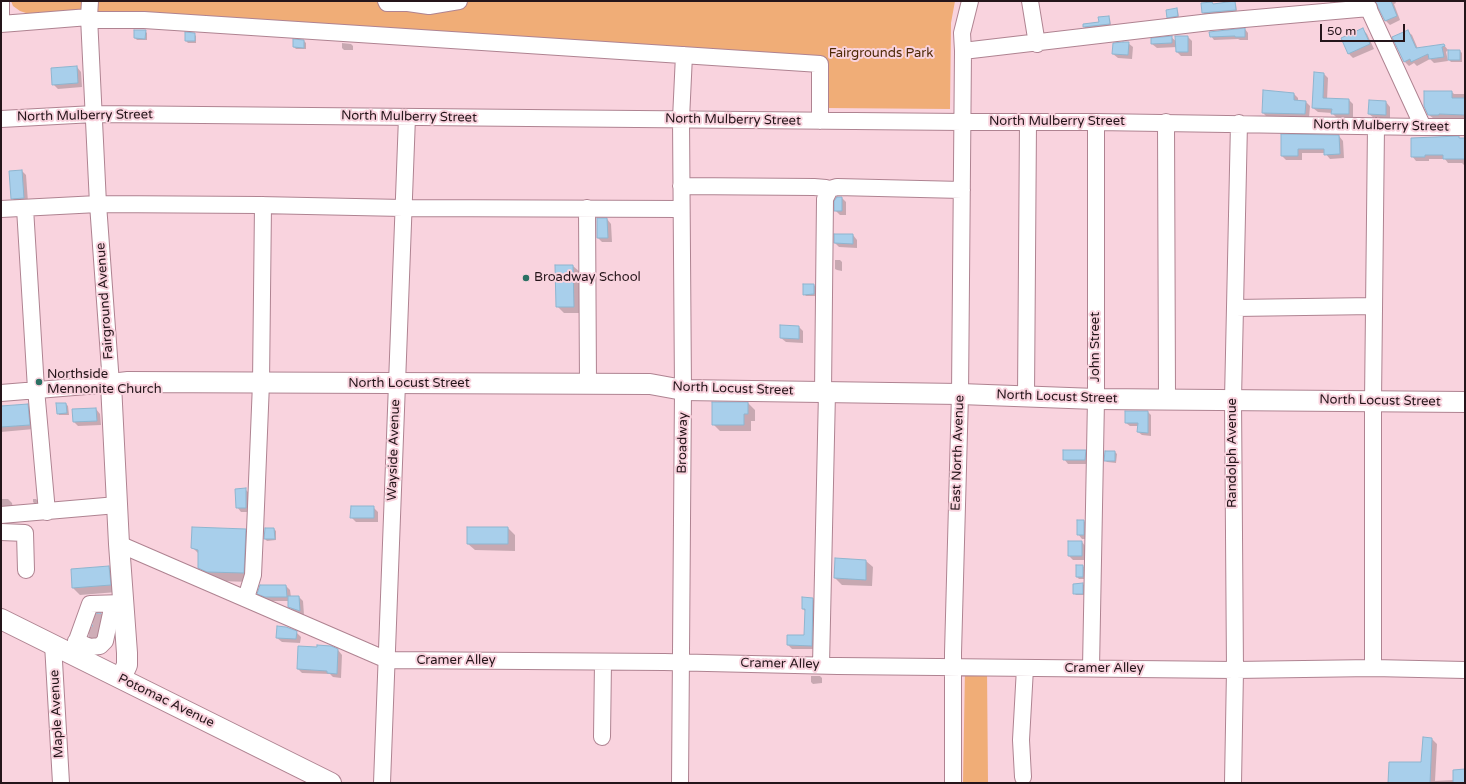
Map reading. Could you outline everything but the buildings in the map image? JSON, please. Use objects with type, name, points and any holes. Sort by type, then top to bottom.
[{"type":"main road","name":"North Locust Street","points":[[111,384],[128,382],[650,384],[683,390],[960,394],[1096,399],[1465,402]]},
{"type":"main road","name":"Fairground Avenue","points":[[111,384],[119,544],[118,603],[127,665],[121,678]]},
{"type":"main road","name":"Potomac Avenue","points":[[1,619],[53,644],[92,632],[121,678],[331,783]]},
{"type":"street","points":[[1,18],[2,1]]},
{"type":"street","name":"Fairground Avenue","points":[[90,1],[89,19],[98,204],[111,384]]},
{"type":"street","points":[[386,1],[387,3],[408,3],[429,6],[458,1]]},
{"type":"street","name":"East North Avenue","points":[[953,783],[952,667],[960,394],[963,122],[962,33],[970,1]]},
{"type":"street","points":[[1030,1],[1037,44]]},
{"type":"street","points":[[963,51],[1037,44],[1210,22],[1367,5],[1423,127]]},
{"type":"street","points":[[1,24],[89,19],[144,20],[820,64],[820,121]]},
{"type":"street","name":"Broadway","points":[[680,783],[683,390],[681,119],[684,55]]},
{"type":"street","name":"North Mulberry Street","points":[[1,119],[94,114],[820,121],[1166,122],[1465,127]]},
{"type":"street","name":"Wayside Avenue","points":[[382,783],[407,117]]},
{"type":"street","points":[[1026,396],[1028,122]]},
{"type":"street","name":"John Street","points":[[1090,668],[1096,399],[1096,122]]},
{"type":"street","points":[[1166,122],[1167,399]]},
{"type":"street","name":"Randolph Avenue","points":[[1233,783],[1235,670],[1233,399],[1239,123]]},
{"type":"street","points":[[1374,668],[1373,401],[1376,126]]},
{"type":"street","points":[[681,186],[814,187],[826,188],[829,190],[837,187],[962,190]]},
{"type":"street","points":[[822,665],[825,392],[825,199],[829,190]]},
{"type":"street","points":[[1,209],[98,204],[403,208],[681,209]]},
{"type":"street","points":[[246,598],[253,575],[261,383],[263,205]]},
{"type":"street","points":[[25,208],[36,389],[47,512]]},
{"type":"street","points":[[587,208],[588,384]]},
{"type":"street","points":[[1235,308],[1374,306]]},
{"type":"street","name":"North Locust Street","points":[[1,393],[111,384]]},
{"type":"street","points":[[1,515],[117,505]]},
{"type":"street","points":[[1,532],[25,533],[26,570]]},
{"type":"street","name":"Cramer Alley","points":[[119,544],[387,660],[664,662],[1235,670],[1374,668],[1465,670]]},
{"type":"street","points":[[92,632],[90,604],[118,603]]},
{"type":"street","points":[[92,632],[118,603]]},
{"type":"street","name":"Maple Avenue","points":[[53,644],[61,783]]},
{"type":"street","points":[[602,737],[603,662]]},
{"type":"street","points":[[1023,777],[1021,740],[1025,668]]},
{"type":"green space","name":"Fairgrounds Park","points":[[11,1],[955,1],[951,23],[950,109],[826,108],[827,60],[351,27],[97,14],[96,11],[29,14],[20,11],[13,6]]},
{"type":"green space","points":[[965,669],[987,669],[988,783],[963,783]]},
{"type":"tunnel","points":[[93,622],[105,622]]},
{"type":"tunnel","points":[[89,635],[102,634]]},
{"type":"place","name":"Broadway School","points":[[526,278]]},
{"type":"place","name":"Northside Mennonite Church","points":[[39,382]]}]
